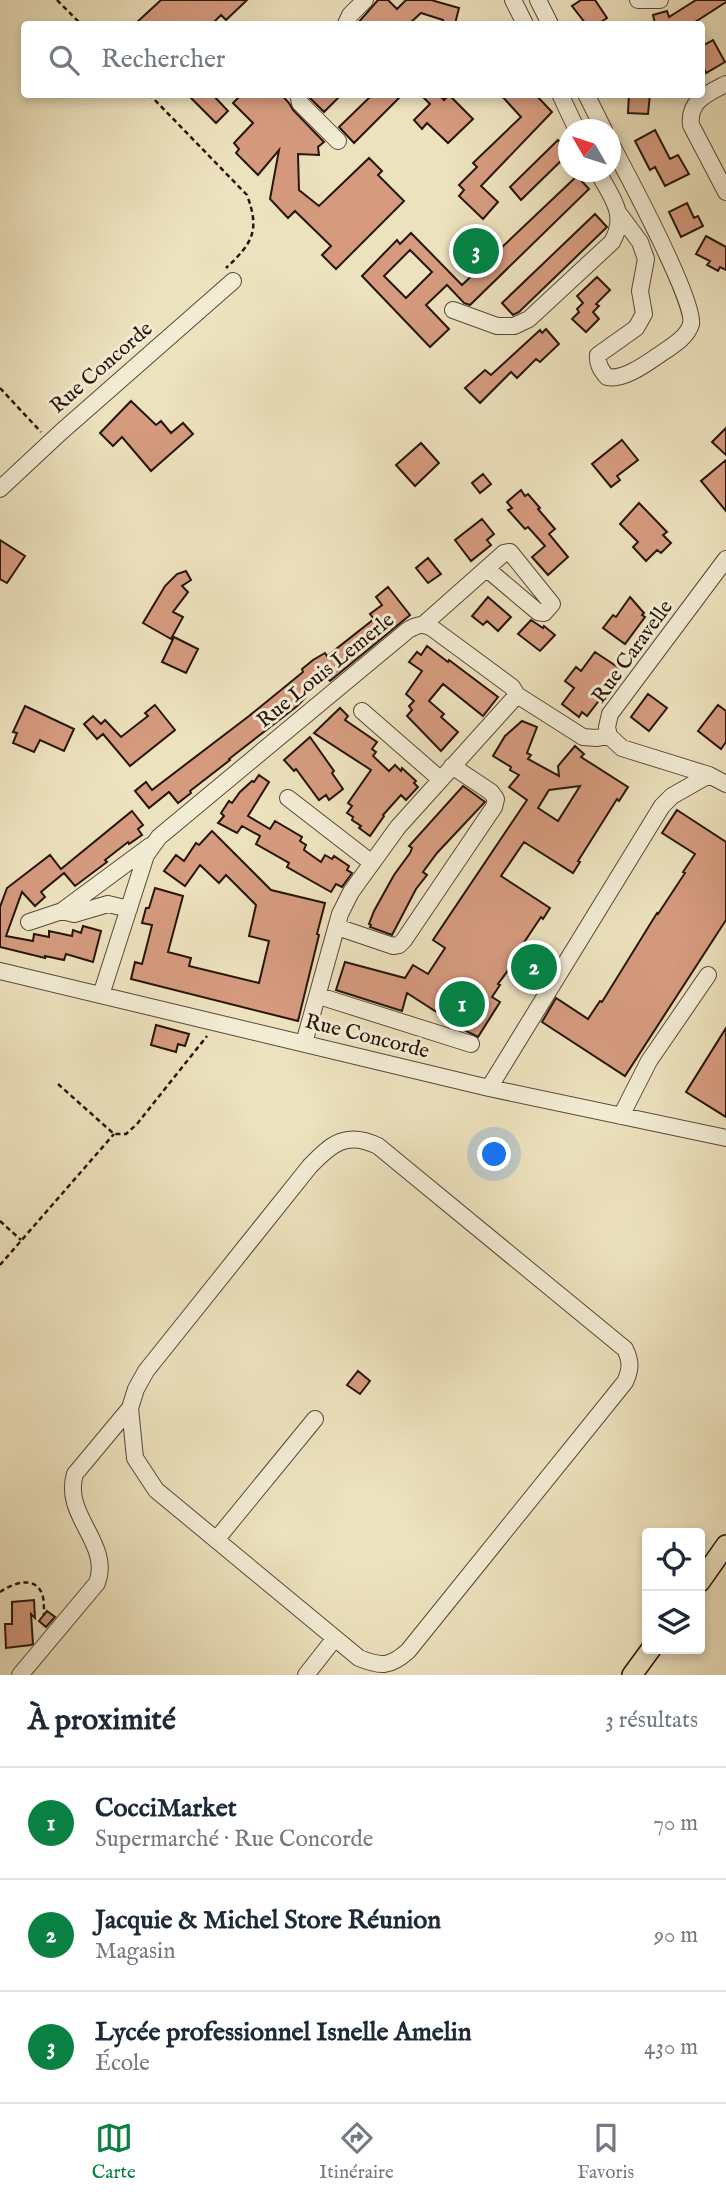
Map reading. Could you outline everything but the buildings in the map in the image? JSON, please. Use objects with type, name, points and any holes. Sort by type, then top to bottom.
[{"type":"main road","points":[[705,1574],[726,1545]]},
{"type":"main road","points":[[632,1675],[647,1654]]},
{"type":"street","points":[[347,21],[365,0]]},
{"type":"street","points":[[513,0],[524,21]]},
{"type":"street","points":[[538,0],[548,21]]},
{"type":"street","points":[[638,0],[660,0]]},
{"type":"street","points":[[705,95],[726,84]]},
{"type":"street","points":[[299,98],[300,103],[338,141]]},
{"type":"street","points":[[562,98],[572,119]]},
{"type":"street","points":[[588,98],[598,119]]},
{"type":"street","points":[[701,98],[690,117],[691,124],[726,192]]},
{"type":"street","points":[[603,182],[620,215],[640,242],[646,259],[639,291],[644,314],[641,321],[636,328],[598,355],[597,361],[601,370],[607,377],[616,379],[648,363],[677,342],[688,331],[692,321],[675,272],[621,162]]},
{"type":"street","points":[[453,310],[497,326],[514,327],[529,319],[612,242],[619,230],[620,215]]},
{"type":"street","name":"Rue Concorde","points":[[0,489],[227,277]]},
{"type":"street","name":"Rue Caravelle","points":[[726,559],[610,714],[607,727],[609,736],[622,748],[709,775],[726,783]]},
{"type":"street","points":[[424,624],[487,569]]},
{"type":"street","name":"Rue Louis Lemerle","points":[[29,922],[62,911],[152,845],[166,830],[416,625],[424,624],[512,687],[517,695],[583,737],[609,736]]},
{"type":"street","points":[[304,1044],[337,927],[351,892],[398,827],[517,695]]},
{"type":"street","points":[[362,711],[440,779]]},
{"type":"street","points":[[337,927],[393,946],[404,940],[494,807],[496,799],[491,792],[452,766]]},
{"type":"street","points":[[489,1088],[662,806],[672,796],[709,775]]},
{"type":"street","points":[[288,798],[372,863]]},
{"type":"street","name":"Rue Louis Lemerle","points":[[101,995],[152,845]]},
{"type":"street","name":"Rue Louis Lemerle","points":[[62,911],[74,914],[108,904],[129,909]]},
{"type":"street","name":"Rue Concorde","points":[[0,971],[489,1088],[726,1138]]},
{"type":"street","points":[[621,1116],[649,1061],[708,975]]},
{"type":"street","points":[[319,996],[471,1044]]},
{"type":"street","points":[[20,1675],[97,1583],[100,1568],[97,1553],[74,1504],[72,1484],[75,1474],[130,1408],[146,1371],[310,1166],[338,1142],[351,1138],[363,1139],[378,1146],[625,1349],[630,1359],[630,1371],[625,1382],[408,1651],[395,1662],[383,1665],[359,1658],[156,1490],[135,1458],[130,1408]]},
{"type":"street","points":[[216,1540],[315,1419]]},
{"type":"street","points":[[306,1675],[335,1638]]},
{"type":"path","points":[[57,0],[78,21]]},
{"type":"path","points":[[153,98],[247,195],[254,216],[251,236],[248,246],[227,277]]},
{"type":"path","points":[[0,388],[42,433]]},
{"type":"path","points":[[58,1084],[114,1134],[126,1134],[218,1023]]},
{"type":"path","points":[[0,1265],[114,1134]]},
{"type":"path","points":[[0,1221],[21,1240]]},
{"type":"path","points":[[0,1592],[17,1582],[35,1586],[43,1597],[44,1615]]},
{"type":"place","name":"Lycée professionnel Isnelle Amelin","points":[[476,251]]},
{"type":"place","name":"Jacquie & Michel Store Réunion","points":[[534,967]]},
{"type":"place","name":"CocciMarket","points":[[462,1004]]}]
